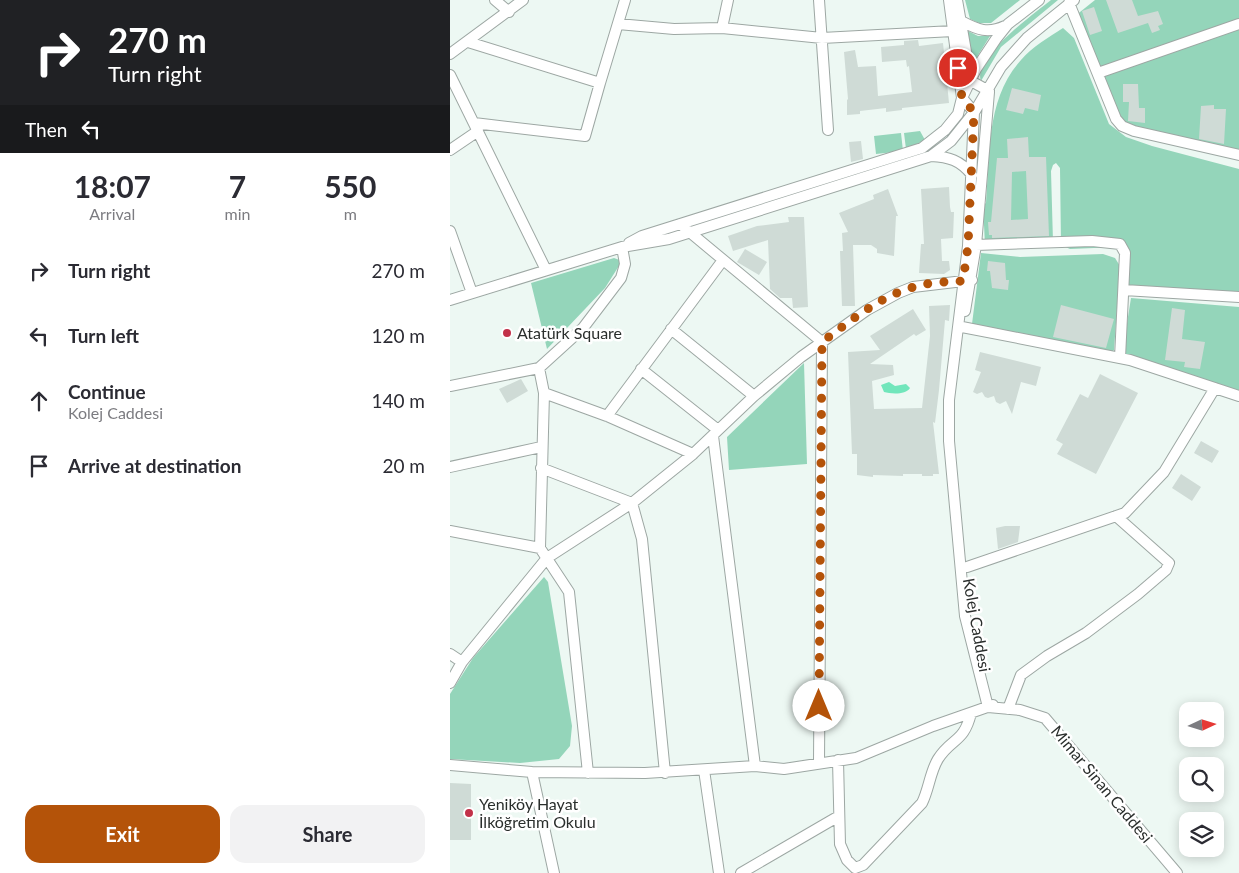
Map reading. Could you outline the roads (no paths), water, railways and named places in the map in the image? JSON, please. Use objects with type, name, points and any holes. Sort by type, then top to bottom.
[{"type":"street","points":[[495,0],[509,12]]},
{"type":"street","points":[[450,54],[524,0]]},
{"type":"street","points":[[450,150],[476,127],[585,136],[625,0]]},
{"type":"street","points":[[722,28],[728,0]]},
{"type":"street","points":[[819,0],[828,130]]},
{"type":"street","points":[[949,0],[962,98],[974,112],[967,280]]},
{"type":"street","points":[[957,0],[971,81]]},
{"type":"street","points":[[961,21],[979,31],[994,31],[1008,24],[1039,0]]},
{"type":"street","points":[[450,300],[622,247],[669,239],[931,156],[951,141],[989,91],[1001,67],[1027,38],[1071,2],[1116,120],[1122,126],[1134,131],[1239,155]]},
{"type":"street","points":[[618,24],[674,29],[722,28],[822,38],[953,31]]},
{"type":"street","points":[[622,247],[642,236],[922,148],[945,130],[958,114],[962,98],[984,56],[1008,24]]},
{"type":"street","points":[[1098,73],[1239,24]]},
{"type":"street","points":[[468,42],[600,84]]},
{"type":"street","points":[[450,75],[546,270]]},
{"type":"street","points":[[971,81],[989,91]]},
{"type":"street","points":[[967,280],[976,245],[989,91]]},
{"type":"street","points":[[931,156],[948,157],[963,164],[972,175]]},
{"type":"street","points":[[680,224],[822,342]]},
{"type":"street","points":[[450,231],[472,293]]},
{"type":"street","points":[[976,245],[1092,241],[1120,244],[1125,253],[1120,358]]},
{"type":"street","points":[[450,386],[539,368],[583,328],[621,278],[625,264],[622,247]]},
{"type":"street","points":[[607,416],[723,260]]},
{"type":"street","points":[[450,683],[462,662],[547,558],[632,503],[693,454],[754,396],[822,342],[867,310],[898,293],[913,287],[967,280]]},
{"type":"street","name":"Kolej Caddesi","points":[[967,280],[953,402],[953,431],[971,612],[990,706]]},
{"type":"street","name":"Kolej Caddesi","points":[[967,280],[949,400],[949,441],[965,616],[990,706]]},
{"type":"street","points":[[1124,290],[1239,297]]},
{"type":"street","points":[[962,327],[1120,358],[1239,396]]},
{"type":"street","points":[[672,329],[754,396]]},
{"type":"street","points":[[819,763],[822,342]]},
{"type":"street","points":[[539,368],[544,393],[540,548],[569,592],[588,772]]},
{"type":"street","points":[[641,369],[716,433],[755,766]]},
{"type":"street","points":[[967,566],[1125,512],[1164,472],[1215,388]]},
{"type":"street","points":[[544,393],[607,416],[693,454]]},
{"type":"street","points":[[450,467],[542,447]]},
{"type":"street","points":[[541,468],[632,503]]},
{"type":"street","points":[[632,503],[642,539],[666,773]]},
{"type":"street","points":[[1009,706],[1021,676],[1047,656],[1086,633],[1138,594],[1166,570],[1169,563],[1116,516]]},
{"type":"street","points":[[450,531],[540,548]]},
{"type":"street","points":[[450,654],[462,662]]},
{"type":"street","points":[[450,765],[532,772],[666,773],[755,766],[784,768],[856,758],[990,706],[1009,706],[1020,703],[1044,710],[1066,733],[1183,873]]},
{"type":"street","name":"Mimar Sinan Caddesi","points":[[1009,706],[1045,718],[1178,873]]},
{"type":"street","points":[[838,760],[840,844],[847,860],[855,868],[864,865],[922,803],[928,791],[938,759],[968,729],[972,713]]},
{"type":"street","points":[[704,770],[719,873]]},
{"type":"street","points":[[532,772],[554,873]]},
{"type":"street","points":[[742,873],[839,816]]},
{"type":"place","name":"Atatürk Square","points":[[507,333]]},
{"type":"place","name":"Yeniköy Hayat İlköğretim Okulu","points":[[469,813]]}]
